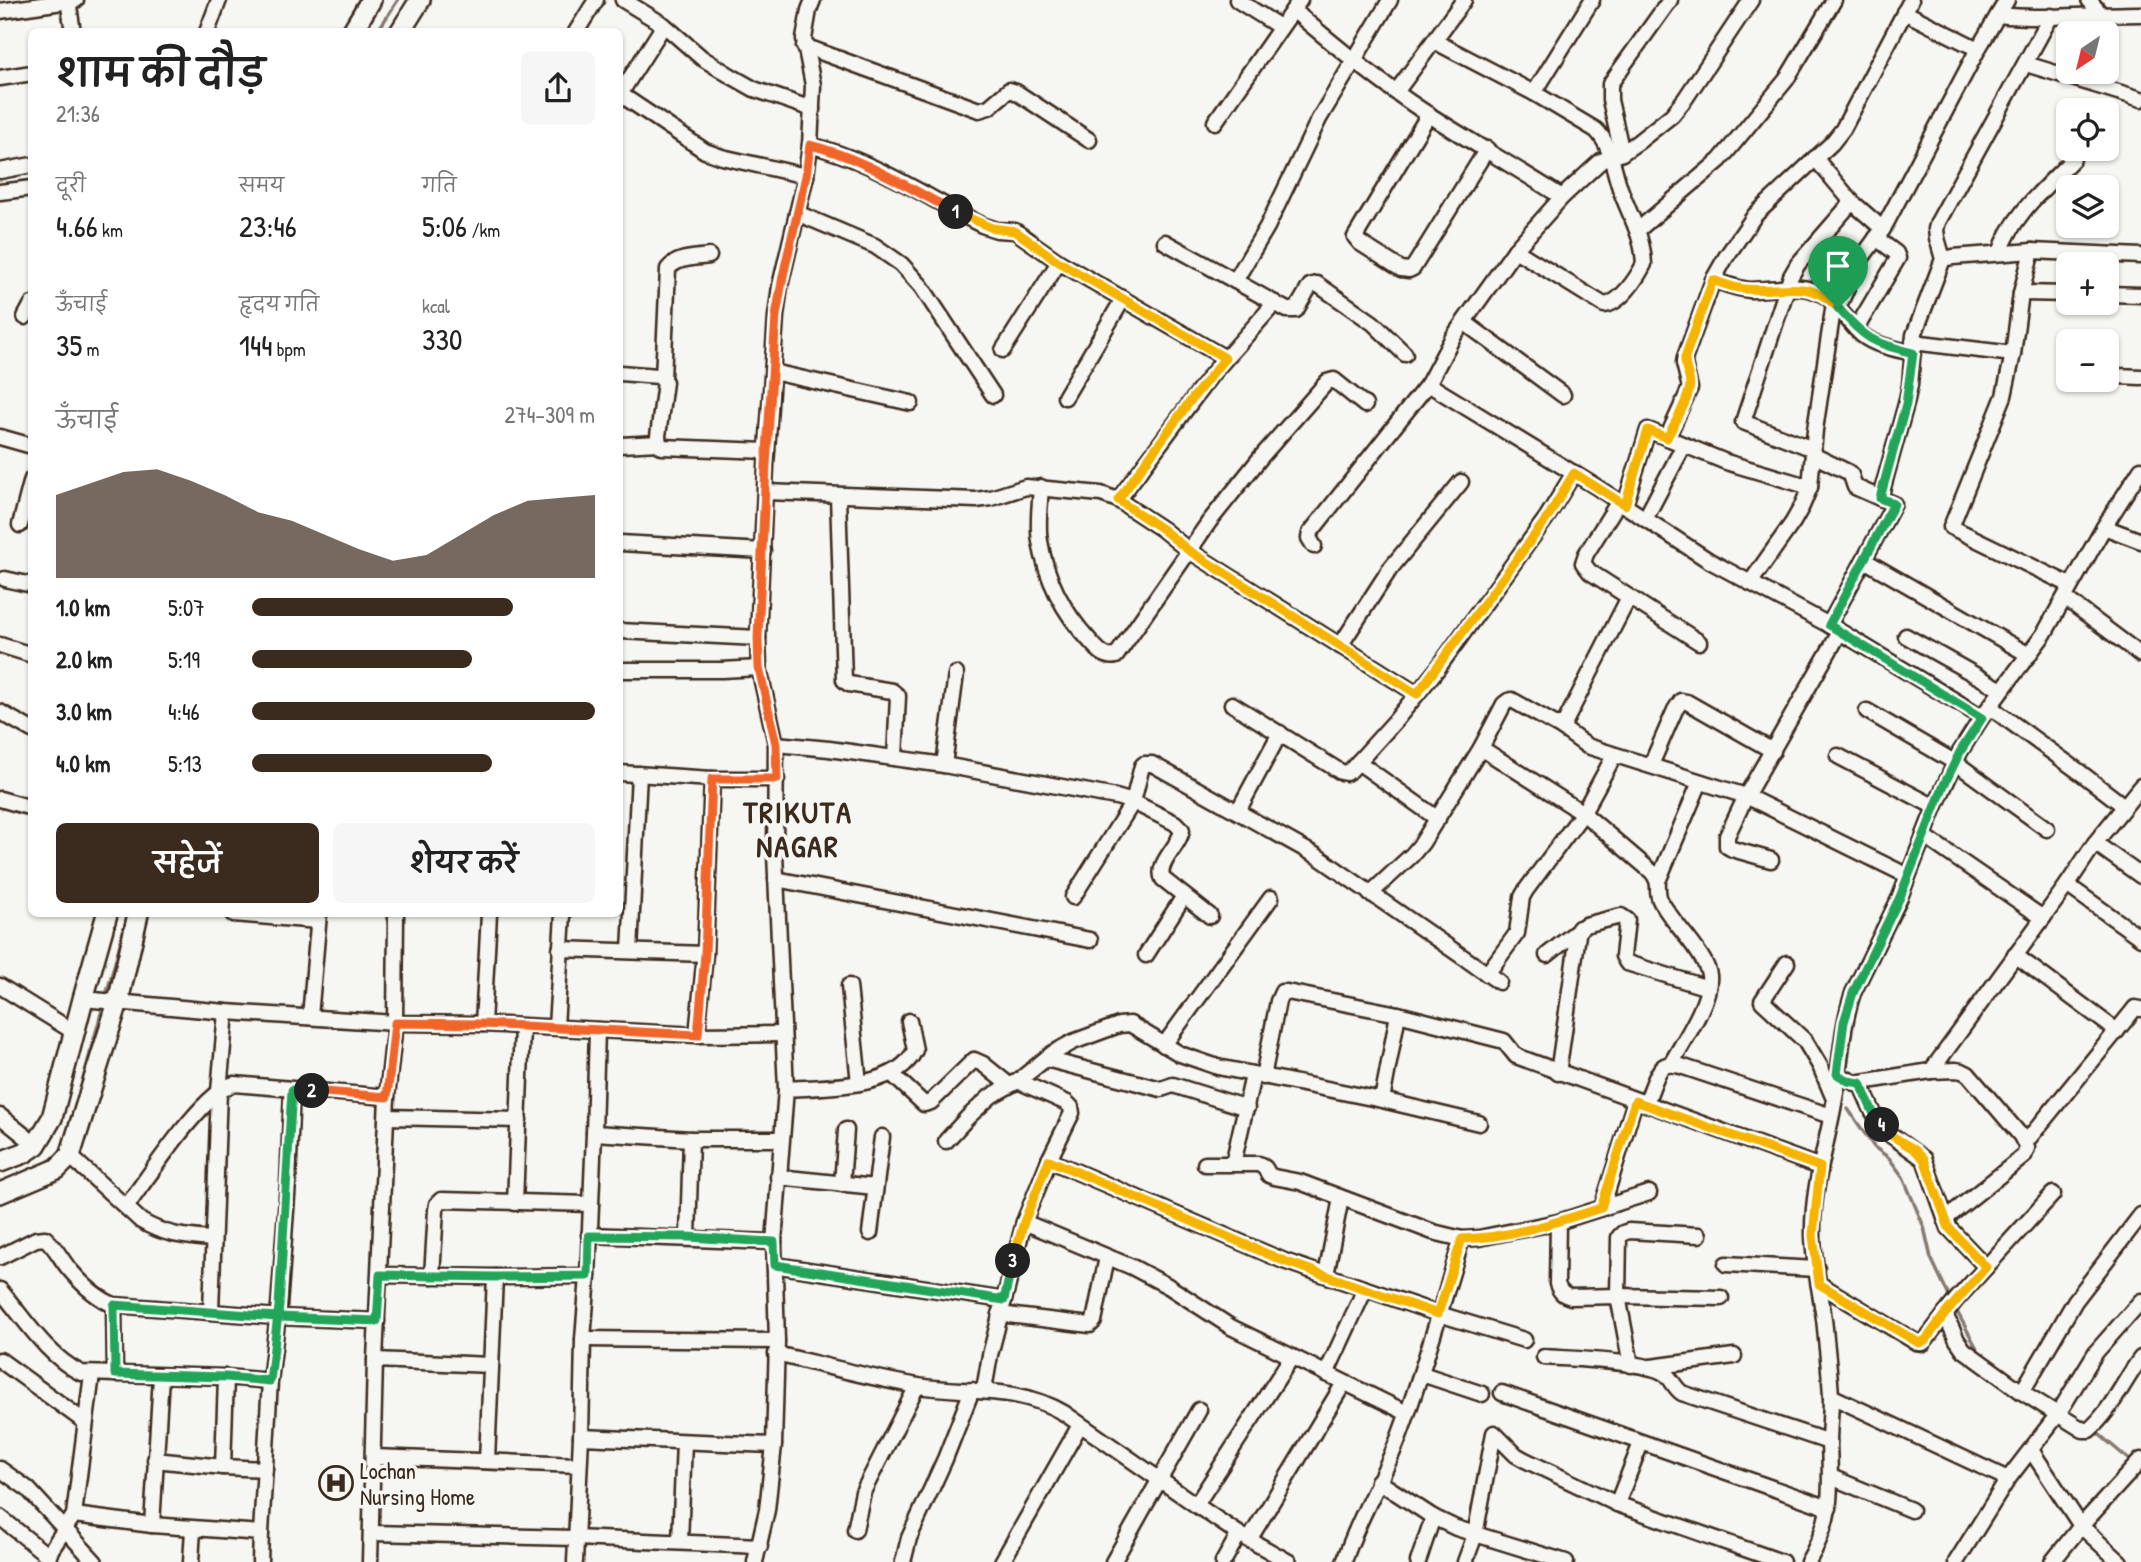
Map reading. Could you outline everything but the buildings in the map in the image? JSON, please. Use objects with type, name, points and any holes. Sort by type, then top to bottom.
[{"type":"main road","points":[[354,28],[372,0]]},
{"type":"main road","points":[[402,28],[420,0]]},
{"type":"main road","points":[[7,1176],[24,1153],[36,1145],[52,1118],[74,1032],[87,999],[106,917]]},
{"type":"main road","points":[[7,1176],[57,1169],[70,1156],[137,917]]},
{"type":"street","points":[[0,11],[75,0]]},
{"type":"street","points":[[208,28],[219,0]]},
{"type":"street","points":[[578,28],[596,0]]},
{"type":"street","points":[[623,0],[664,25],[702,58],[731,76],[754,89],[812,109]]},
{"type":"street","points":[[755,1562],[767,1510],[774,1445],[774,1242],[786,1089],[776,879],[776,744],[759,668],[758,638],[776,316],[806,176],[810,145],[813,85],[804,46],[806,23],[813,0]]},
{"type":"street","points":[[1237,0],[1280,27]]},
{"type":"street","points":[[1235,281],[1267,227],[1319,119],[1390,0]]},
{"type":"street","points":[[1396,92],[1464,0]]},
{"type":"street","points":[[1534,93],[1592,0]]},
{"type":"street","points":[[1515,250],[1604,305],[1609,305],[1625,291],[1644,264],[1638,230],[1621,192],[1610,83],[1670,0]]},
{"type":"street","points":[[1314,546],[1309,538],[1310,533],[1428,384],[1441,356],[1515,250],[1562,197],[1601,161],[1616,155],[1658,127],[1685,99],[1751,0]]},
{"type":"street","points":[[1638,230],[1728,151],[1786,80],[1834,0]]},
{"type":"street","points":[[1750,583],[1793,522],[1810,486],[1836,306],[1858,263],[1880,233],[2007,0]]},
{"type":"street","points":[[2089,0],[2101,14]]},
{"type":"street","points":[[68,1],[72,28]]},
{"type":"street","points":[[1215,122],[1296,5],[1353,61],[1429,114],[1562,197]]},
{"type":"street","points":[[1667,438],[1688,395],[1690,382],[1684,363],[1685,357],[1713,280],[1755,215],[1832,143],[1843,129],[1908,6],[1978,49]]},
{"type":"street","points":[[1998,15],[2025,18],[2141,14]]},
{"type":"street","points":[[1880,498],[1906,404],[1917,326],[1944,259],[1937,238],[1938,222],[2051,16]]},
{"type":"street","points":[[623,89],[664,25]]},
{"type":"street","points":[[1434,41],[1534,93],[1596,130],[1616,155]]},
{"type":"street","points":[[804,46],[979,110],[989,107],[1009,90],[1016,92],[1089,140]]},
{"type":"street","points":[[2026,64],[2141,99]]},
{"type":"street","points":[[0,78],[28,74]]},
{"type":"street","points":[[623,96],[705,151],[722,158],[806,176]]},
{"type":"street","points":[[1429,114],[1355,237],[1401,269],[1413,268],[1487,149]]},
{"type":"street","points":[[810,145],[872,166],[982,225],[997,230],[1015,231],[1059,262],[1225,358]]},
{"type":"street","points":[[1815,158],[1880,233],[1898,258],[1856,329]]},
{"type":"street","points":[[2000,253],[2012,224],[2071,161]]},
{"type":"street","points":[[0,171],[28,166]]},
{"type":"street","points":[[0,192],[28,188]]},
{"type":"street","points":[[1771,860],[1727,846],[1727,836],[1746,796],[1773,751],[1834,629],[1864,560],[1894,504],[1855,487],[1849,472],[1813,452],[1743,422],[1786,288],[1798,264],[1852,202]]},
{"type":"street","points":[[797,213],[875,246],[901,264],[921,286],[993,395]]},
{"type":"street","points":[[1165,242],[1287,310],[1296,310],[1310,286],[1317,284],[1373,323],[1405,354]]},
{"type":"street","points":[[1944,259],[2032,251],[2141,256]]},
{"type":"street","points":[[2032,251],[2021,293],[2004,396],[1951,527],[2068,592],[2141,655]]},
{"type":"street","points":[[659,443],[666,386],[663,378],[668,269],[673,262],[679,260],[709,256]]},
{"type":"street","points":[[1003,350],[1059,262]]},
{"type":"street","points":[[1713,280],[1747,290],[1813,290],[1822,294],[1856,329],[1873,341],[1913,347],[2013,354]]},
{"type":"street","points":[[2021,293],[2056,294]]},
{"type":"street","points":[[2119,294],[2141,295]]},
{"type":"street","points":[[1065,397],[1123,299]]},
{"type":"street","points":[[1118,500],[1188,404],[1275,303]]},
{"type":"street","points":[[1464,322],[1563,395]]},
{"type":"street","points":[[772,372],[911,403]]},
{"type":"street","points":[[623,373],[663,378]]},
{"type":"street","points":[[2119,376],[2141,377]]},
{"type":"street","points":[[1041,487],[1040,540],[1049,574],[1067,614],[1106,656],[1116,656],[1188,550],[1261,457],[1327,382],[1334,380],[1365,405]]},
{"type":"street","points":[[1428,384],[1622,503],[1708,560],[1986,712],[2081,773],[2124,806]]},
{"type":"street","points":[[1699,642],[1590,572],[1583,563],[1586,554],[1622,503],[1648,430],[1726,462],[1810,486]]},
{"type":"street","points":[[0,437],[28,444]]},
{"type":"street","points":[[623,445],[659,443],[664,447],[767,451]]},
{"type":"street","points":[[1645,519],[1684,445]]},
{"type":"street","points":[[1233,704],[1346,773],[1417,694],[1548,517],[1574,473]]},
{"type":"street","points":[[1808,1562],[1823,1534],[1829,1508],[1831,1477],[1830,1396],[1813,1223],[1844,1022],[1850,1000],[1909,876],[1935,807],[1960,752],[2029,655],[2104,527],[2139,477]]},
{"type":"street","points":[[1340,646],[1390,569],[1461,482]]},
{"type":"street","points":[[765,492],[975,500],[991,499],[1026,487],[1101,494],[1118,500],[1188,550],[1417,694]]},
{"type":"street","points":[[20,524],[28,494]]},
{"type":"street","points":[[838,496],[843,676],[849,684],[892,691],[898,696],[895,758]]},
{"type":"street","points":[[2104,527],[2141,541]]},
{"type":"street","points":[[623,543],[763,551]]},
{"type":"street","points":[[1864,560],[2029,655]]},
{"type":"street","points":[[5,579],[28,584]]},
{"type":"street","points":[[1562,728],[1629,597]]},
{"type":"street","points":[[623,631],[758,638]]},
{"type":"street","points":[[1906,636],[2002,690]]},
{"type":"street","points":[[0,645],[28,653]]},
{"type":"street","points":[[623,670],[759,668]]},
{"type":"street","points":[[944,765],[956,674]]},
{"type":"street","points":[[1370,894],[1412,855],[1438,819],[1508,701],[1518,702],[1587,746],[1746,796],[1909,876]]},
{"type":"street","points":[[1651,765],[1681,701],[1773,751]]},
{"type":"street","points":[[1867,711],[1955,763],[2047,829]]},
{"type":"street","points":[[0,712],[28,728]]},
{"type":"street","points":[[1238,811],[1280,733]]},
{"type":"street","points":[[776,744],[944,765],[1133,802],[1175,823],[1182,830],[1183,833],[1160,872],[1163,879],[1210,916]]},
{"type":"street","points":[[1481,748],[1583,813],[1652,872],[1658,881]]},
{"type":"street","points":[[1073,897],[1133,802],[1142,766],[1148,763],[1158,766],[1317,856],[1493,978],[1517,933],[1525,890],[1583,813],[1614,755]]},
{"type":"street","points":[[1838,756],[1935,807]]},
{"type":"street","points":[[1358,762],[1438,819]]},
{"type":"street","points":[[623,773],[712,779],[777,779]]},
{"type":"street","points":[[630,951],[626,863],[639,774]]},
{"type":"street","points":[[698,1035],[705,954],[712,779]]},
{"type":"street","points":[[1671,1065],[1694,1022],[1708,988],[1709,974],[1705,964],[1661,902],[1658,881],[1700,782]]},
{"type":"street","points":[[1931,1071],[2095,843],[2140,790]]},
{"type":"street","points":[[0,799],[28,807]]},
{"type":"street","points":[[1924,836],[2043,918]]},
{"type":"street","points":[[2095,843],[2141,876]]},
{"type":"street","points":[[776,879],[1090,940]]},
{"type":"street","points":[[2067,885],[2141,938]]},
{"type":"street","points":[[1146,955],[1184,896]]},
{"type":"street","points":[[1164,1045],[1271,898]]},
{"type":"street","points":[[1547,955],[1579,928],[1592,922],[1621,916],[1627,920],[1623,956],[1627,963],[1708,988]]},
{"type":"street","points":[[310,1017],[318,917]]},
{"type":"street","points":[[370,1562],[375,1360],[387,1097],[395,1023],[396,917]]},
{"type":"street","points":[[483,1024],[489,917]]},
{"type":"street","points":[[556,1027],[563,917]]},
{"type":"street","points":[[1559,1073],[1579,928]]},
{"type":"street","points":[[561,949],[705,954]]},
{"type":"street","points":[[2015,955],[2117,1031]]},
{"type":"street","points":[[1787,963],[1762,1001],[1805,1041],[1836,1087]]},
{"type":"street","points":[[0,986],[74,1032]]},
{"type":"street","points":[[849,986],[859,1083]]},
{"type":"street","points":[[1233,1164],[1282,992],[1398,1014],[1504,1041],[1516,1056],[1820,1167]]},
{"type":"street","points":[[87,999],[226,1012],[395,1023],[483,1024],[698,1035],[783,1034]]},
{"type":"street","points":[[2025,1143],[2135,1008],[2141,1009]]},
{"type":"street","points":[[211,1311],[219,1091],[226,1012]]},
{"type":"street","points":[[1382,1100],[1398,1014]]},
{"type":"street","points":[[786,1089],[859,1083],[892,1074],[910,1059],[915,1050],[909,1021]]},
{"type":"street","points":[[946,1142],[979,1106],[1046,1059],[1073,1042],[1119,1025],[1130,1024],[1180,1054],[1200,1061],[1479,1123]]},
{"type":"street","points":[[515,1203],[522,1027]]},
{"type":"street","points":[[575,1562],[597,1030]]},
{"type":"street","points":[[1046,1059],[1161,1089],[1177,1086],[1247,1108]]},
{"type":"street","points":[[892,1074],[924,1104],[931,1102],[974,1060],[1013,1083],[1071,1107],[1072,1113],[1049,1160],[1024,1222],[978,1390],[909,1538],[904,1562]]},
{"type":"street","points":[[1601,1208],[1641,1102],[1663,1067],[1681,1066],[1831,1116]]},
{"type":"street","points":[[1836,1087],[1848,1081],[1860,1083],[1931,1071],[1956,1070],[1968,1074],[2025,1143],[2027,1149],[2024,1156],[1945,1219]]},
{"type":"street","points":[[1860,1083],[1885,1131],[1924,1159],[1945,1219],[1956,1237],[1986,1267]]},
{"type":"street","points":[[126,1207],[198,1110],[219,1091],[234,1084],[387,1097]]},
{"type":"street","points":[[260,1562],[270,1381],[278,1317],[288,1183],[292,1090]]},
{"type":"street","points":[[0,1116],[36,1145]]},
{"type":"street","points":[[387,1117],[519,1120]]},
{"type":"street","points":[[842,1184],[846,1130]]},
{"type":"street","points":[[594,1133],[691,1139],[780,1139]]},
{"type":"street","points":[[870,1233],[882,1137]]},
{"type":"street","points":[[688,1237],[691,1139]]},
{"type":"street","points":[[70,1156],[141,1221],[173,1236],[212,1239]]},
{"type":"street","points":[[1049,1160],[1284,1261],[1438,1314],[1524,1340]]},
{"type":"street","points":[[1205,1164],[1259,1164],[1274,1177],[1300,1182],[1447,1237],[1462,1239],[1558,1222],[1649,1193]]},
{"type":"street","points":[[778,1177],[875,1187]]},
{"type":"street","points":[[1726,1264],[1818,1277],[1919,1343],[1926,1340],[1950,1308],[2053,1194]]},
{"type":"street","points":[[1326,1276],[1341,1198]]},
{"type":"street","points":[[432,1276],[436,1210],[441,1200],[591,1204]]},
{"type":"street","points":[[2025,1387],[2075,1301],[2141,1215]]},
{"type":"street","points":[[1024,1222],[1152,1277],[1231,1327],[1407,1413]]},
{"type":"street","points":[[1558,1222],[1557,1284],[1560,1291],[1572,1297],[1721,1298]]},
{"type":"street","points":[[1631,1365],[1618,1296],[1618,1242],[1623,1233],[1629,1231],[1699,1235]]},
{"type":"street","points":[[589,1236],[688,1237],[774,1242]]},
{"type":"street","points":[[0,1257],[45,1238],[88,1288],[102,1300],[114,1305],[377,1321]]},
{"type":"street","points":[[1343,1562],[1394,1449],[1422,1374],[1462,1239]]},
{"type":"street","points":[[775,1265],[1090,1325],[1094,1321],[1107,1256]]},
{"type":"street","points":[[380,1275],[588,1276]]},
{"type":"street","points":[[486,1460],[495,1277]]},
{"type":"street","points":[[1326,1374],[1365,1289]]},
{"type":"street","points":[[0,1290],[44,1343],[63,1362],[81,1373],[226,1377],[270,1381]]},
{"type":"street","points":[[1956,1562],[2008,1479],[2061,1409],[2096,1352],[2141,1301]]},
{"type":"street","points":[[114,1305],[115,1374]]},
{"type":"street","points":[[1950,1308],[1957,1340],[1964,1350],[2061,1409],[2083,1430],[2094,1426],[2107,1412],[2141,1358]]},
{"type":"street","points":[[583,1339],[776,1348],[917,1386],[978,1390],[1038,1400],[1064,1413],[1244,1537],[1289,1562]]},
{"type":"street","points":[[1646,1368],[1734,1356]]},
{"type":"street","points":[[1196,1506],[1291,1357]]},
{"type":"street","points":[[1544,1357],[1631,1365],[1667,1374],[1677,1391],[1686,1395],[1829,1442]]},
{"type":"street","points":[[0,1360],[85,1422]]},
{"type":"street","points":[[375,1360],[489,1365]]},
{"type":"street","points":[[0,1517],[49,1556],[74,1515],[92,1374]]},
{"type":"street","points":[[1422,1374],[1482,1394]]},
{"type":"street","points":[[152,1525],[161,1376]]},
{"type":"street","points":[[223,1467],[226,1377]]},
{"type":"street","points":[[1223,1562],[1244,1537],[1343,1382]]},
{"type":"street","points":[[855,1530],[863,1492],[917,1386]]},
{"type":"street","points":[[1502,1393],[1829,1508]]},
{"type":"street","points":[[1830,1396],[2008,1479]]},
{"type":"street","points":[[1113,1562],[1199,1410]]},
{"type":"street","points":[[1002,1562],[1080,1425]]},
{"type":"street","points":[[1465,1562],[1475,1535],[1494,1433],[1525,1461],[1617,1504],[1782,1562]]},
{"type":"street","points":[[581,1437],[774,1445]]},
{"type":"street","points":[[680,1542],[684,1442]]},
{"type":"street","points":[[1617,1504],[1641,1443]]},
{"type":"street","points":[[2031,1450],[2081,1526],[2120,1562]]},
{"type":"street","points":[[374,1457],[579,1465]]},
{"type":"street","points":[[155,1460],[265,1469]]},
{"type":"street","points":[[2052,1562],[2137,1465]]},
{"type":"street","points":[[0,1469],[27,1489],[62,1532],[95,1562]]},
{"type":"street","points":[[1831,1477],[1911,1510]]},
{"type":"street","points":[[1378,1481],[1433,1517],[1475,1535],[1566,1562]]},
{"type":"street","points":[[74,1515],[261,1534]]},
{"type":"street","points":[[1418,1562],[1433,1517]]},
{"type":"street","points":[[191,1562],[193,1529]]},
{"type":"street","points":[[372,1533],[760,1546]]},
{"type":"waterway","points":[[380,28],[398,0]]},
{"type":"waterway","points":[[106,996],[127,917]]},
{"type":"waterway","points":[[79,1094],[104,1003]]},
{"type":"waterway","points":[[1848,1109],[1874,1147],[1889,1158],[1903,1177],[1924,1227],[1931,1258],[1950,1298]]},
{"type":"waterway","points":[[45,1164],[57,1156],[64,1145]]},
{"type":"waterway","points":[[1955,1308],[1983,1356]]},
{"type":"waterway","points":[[2094,1430],[2133,1463]]},
{"type":"place","name":"Lochan Nursing Home","points":[[336,1483]]},
{"type":"district","name":"TRIKUTA NAGAR","points":[[798,829]]},
{"type":"route","points":[[1838,308],[1813,290],[1747,290],[1713,280],[1685,357],[1684,363],[1690,382],[1688,395],[1667,438],[1648,430],[1625,505],[1574,473],[1548,517],[1417,694],[1188,550],[1118,500],[1225,358],[1059,262],[1015,231],[997,230],[982,225],[872,166],[810,145],[806,176],[776,316],[766,466],[759,668],[776,744],[777,779],[712,779],[705,954],[698,1035],[483,1024],[395,1023],[387,1097],[292,1090],[279,1306],[278,1317],[270,1381],[115,1374],[114,1305],[278,1317],[377,1321],[380,1275],[588,1276],[589,1236],[688,1237],[774,1242],[775,1265],[1004,1300],[1024,1222],[1049,1160],[1284,1261],[1438,1314],[1462,1239],[1558,1222],[1601,1208],[1635,1101],[1820,1167],[1813,1223],[1819,1284],[1916,1342],[1923,1343],[1986,1267],[1949,1228],[1924,1159],[1885,1131],[1860,1083],[1848,1081],[1837,1074],[1844,1022],[1853,993],[1900,897],[1944,785],[1960,752],[1982,718],[1829,625],[1894,504],[1880,498],[1906,404],[1913,353],[1881,345],[1863,336],[1838,308]]}]
